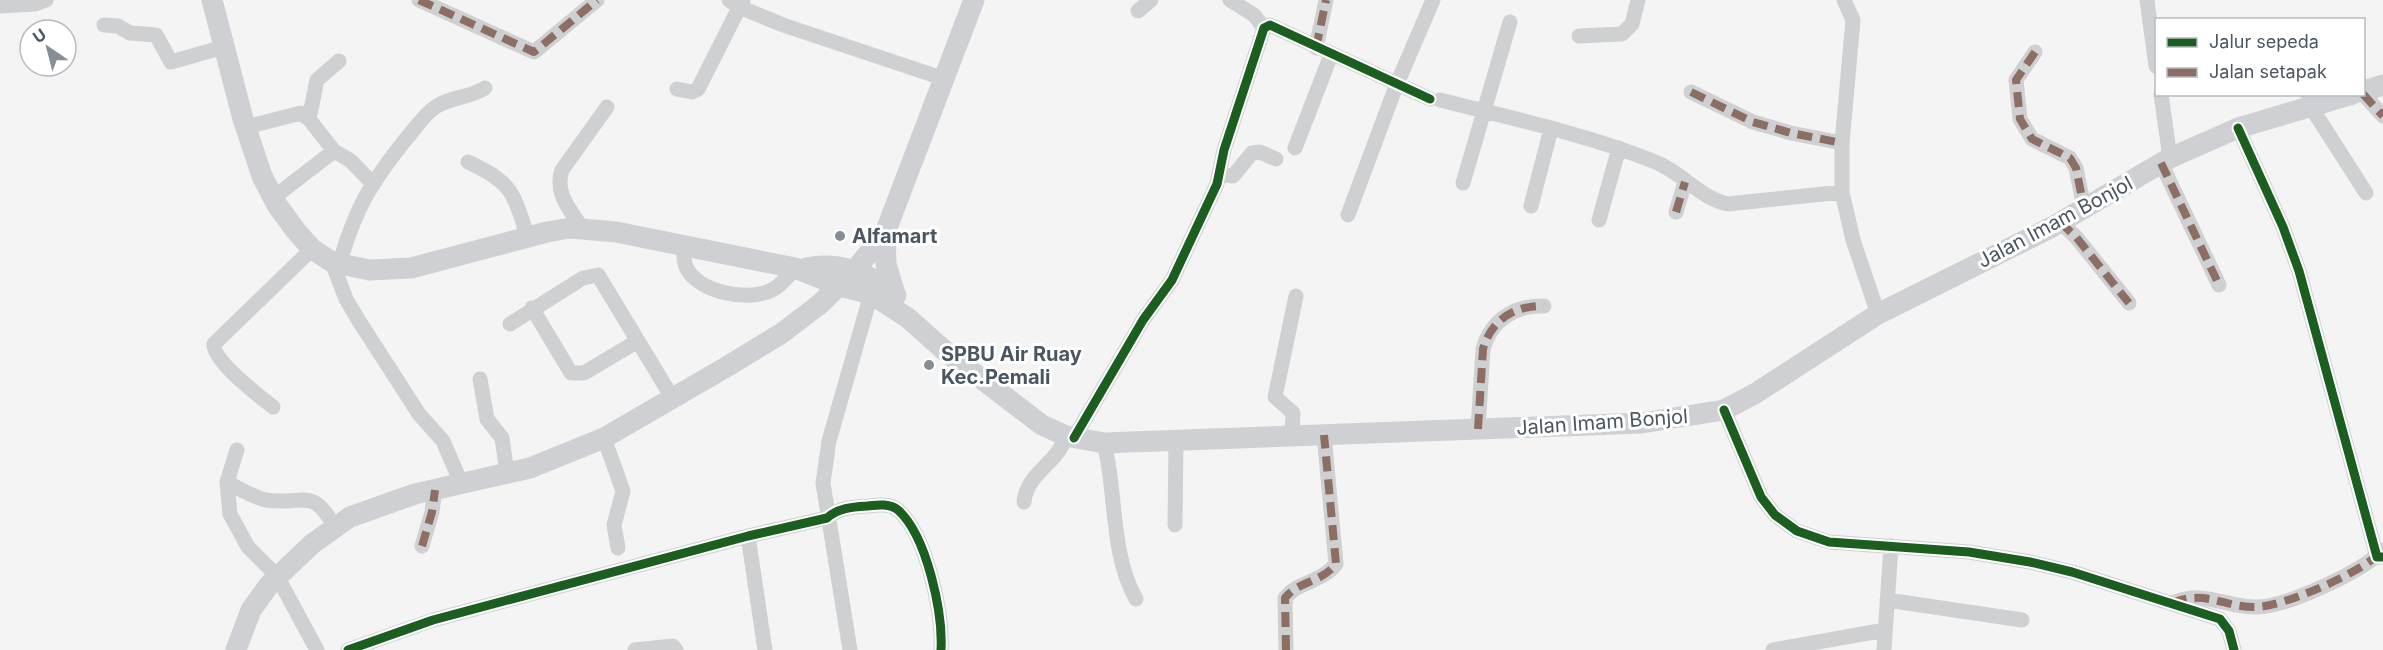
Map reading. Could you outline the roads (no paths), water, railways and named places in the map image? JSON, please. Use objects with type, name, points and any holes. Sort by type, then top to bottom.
[{"type":"main road","points":[[212,0],[246,127],[262,177],[273,198],[296,231],[312,249],[336,264],[369,270],[411,268],[557,230],[583,229],[616,232],[798,268],[820,266],[855,270]]},
{"type":"main road","points":[[236,650],[251,610],[277,576],[335,526],[372,508],[461,483],[549,462],[604,438],[782,333],[840,286],[885,233],[974,0]]},
{"type":"main road","points":[[2365,92],[2383,85]]},
{"type":"main road","name":"Jalan Imam Bonjol","points":[[798,268],[840,286],[871,294],[908,318],[1042,425],[1070,437],[1104,443],[1176,442],[1642,423],[1724,410],[1756,393],[1878,314],[2060,222],[2166,161],[2238,128],[2309,101],[2340,96]]},
{"type":"main road","points":[[885,233],[886,264],[895,294]]},
{"type":"main road","name":"Jalan Imam Bonjol","points":[[855,270],[895,294],[907,307],[918,328]]},
{"type":"street","points":[[0,6],[35,4],[46,0]]},
{"type":"street","points":[[419,0],[534,52],[597,0]]},
{"type":"street","points":[[1138,10],[1151,0]]},
{"type":"street","points":[[1230,0],[1254,15],[1264,28]]},
{"type":"street","points":[[1316,48],[1326,0]]},
{"type":"street","points":[[1348,215],[1396,86],[1433,0]]},
{"type":"street","points":[[1579,36],[1622,34],[1632,24],[1638,0]]},
{"type":"street","points":[[2147,0],[2155,53]]},
{"type":"street","points":[[676,89],[692,92],[698,89],[737,2],[783,25],[945,79]]},
{"type":"street","points":[[1849,3],[1853,20],[1842,143],[1842,192],[1853,240],[1878,314]]},
{"type":"street","points":[[1463,183],[1510,22]]},
{"type":"street","points":[[104,25],[118,26],[130,33],[156,35],[171,62],[224,47]]},
{"type":"street","points":[[1024,502],[1025,492],[1030,482],[1062,451],[1143,320],[1172,280],[1220,174],[1224,150],[1264,28],[1270,25],[1396,86],[1435,100],[1485,111],[1619,148],[1656,162],[1714,201],[1728,204],[1842,192]]},
{"type":"street","points":[[2035,52],[2023,66],[2016,80],[2020,119],[2032,139],[2070,158],[2076,168],[2084,208]]},
{"type":"street","points":[[1295,148],[1330,55]]},
{"type":"street","points":[[309,119],[317,80],[339,61]]},
{"type":"street","points":[[461,483],[443,441],[419,414],[346,299],[336,264],[351,225],[372,183],[434,108],[447,100],[473,96],[485,88]]},
{"type":"street","points":[[1691,92],[1753,122],[1791,133],[1842,143]]},
{"type":"street","points":[[2365,95],[2383,116]]},
{"type":"street","points":[[2161,96],[2166,161],[2219,285]]},
{"type":"street","points":[[2309,101],[2366,193]]},
{"type":"street","points":[[583,229],[563,198],[560,180],[562,170],[607,107]]},
{"type":"street","points":[[246,127],[296,113],[309,119],[334,151],[351,161],[372,183]]},
{"type":"street","points":[[2172,603],[2188,596],[2210,597],[2258,607],[2275,604],[2352,573],[2381,555],[2299,271],[2283,226],[2238,128]]},
{"type":"street","points":[[1531,206],[1551,129]]},
{"type":"street","points":[[1599,220],[1619,148]]},
{"type":"street","points":[[273,198],[334,151]]},
{"type":"street","points":[[1220,174],[1233,176],[1252,153],[1260,152],[1276,159]]},
{"type":"street","points":[[468,162],[505,183],[513,195],[528,238]]},
{"type":"street","points":[[1676,212],[1685,182]]},
{"type":"street","points":[[2060,222],[2076,237],[2128,303]]},
{"type":"street","points":[[683,246],[686,267],[692,277],[726,292],[748,296],[771,291],[780,286],[798,268]]},
{"type":"street","points":[[273,407],[232,371],[216,353],[214,344],[312,249]]},
{"type":"street","points":[[510,324],[532,308],[583,278],[598,275],[636,342],[673,399]]},
{"type":"street","points":[[850,650],[822,483],[825,464],[871,294]]},
{"type":"street","points":[[1292,436],[1293,413],[1275,397],[1296,296]]},
{"type":"street","points":[[1478,429],[1483,349],[1486,337],[1492,327],[1521,308],[1545,306]]},
{"type":"street","points":[[532,308],[571,373],[585,373],[636,342]]},
{"type":"street","points":[[480,378],[487,419],[502,438],[507,473]]},
{"type":"street","points":[[1724,410],[1751,477],[1775,515],[1797,531],[1829,542],[1969,552],[2030,562],[2072,572],[2220,619],[2229,632],[2234,650]]},
{"type":"street","points":[[1286,650],[1285,598],[1298,587],[1321,579],[1336,564],[1324,435]]},
{"type":"street","points":[[604,438],[623,490],[614,525],[618,548]]},
{"type":"street","points":[[1175,525],[1176,442]]},
{"type":"street","points":[[1104,443],[1110,465],[1122,566],[1136,599]]},
{"type":"street","points":[[237,450],[227,483],[230,514],[258,559],[277,576],[317,650]]},
{"type":"street","points":[[227,483],[266,500],[298,499],[317,503],[326,510],[335,526]]},
{"type":"street","points":[[422,546],[432,512],[435,490]]},
{"type":"street","points":[[348,650],[433,620],[748,536],[828,518],[837,510],[881,504],[897,509],[915,533],[926,555],[932,578],[941,650]]},
{"type":"street","points":[[748,536],[765,650]]},
{"type":"street","points":[[1884,650],[1891,546]]},
{"type":"street","points":[[1887,600],[2022,621]]},
{"type":"street","points":[[1773,650],[1885,630]]},
{"type":"street","points":[[635,650],[673,646],[676,650]]},
{"type":"place","name":"Alfamart","points":[[840,236]]},
{"type":"place","name":"SPBU Air Ruay Kec.Pemali","points":[[929,365]]}]
